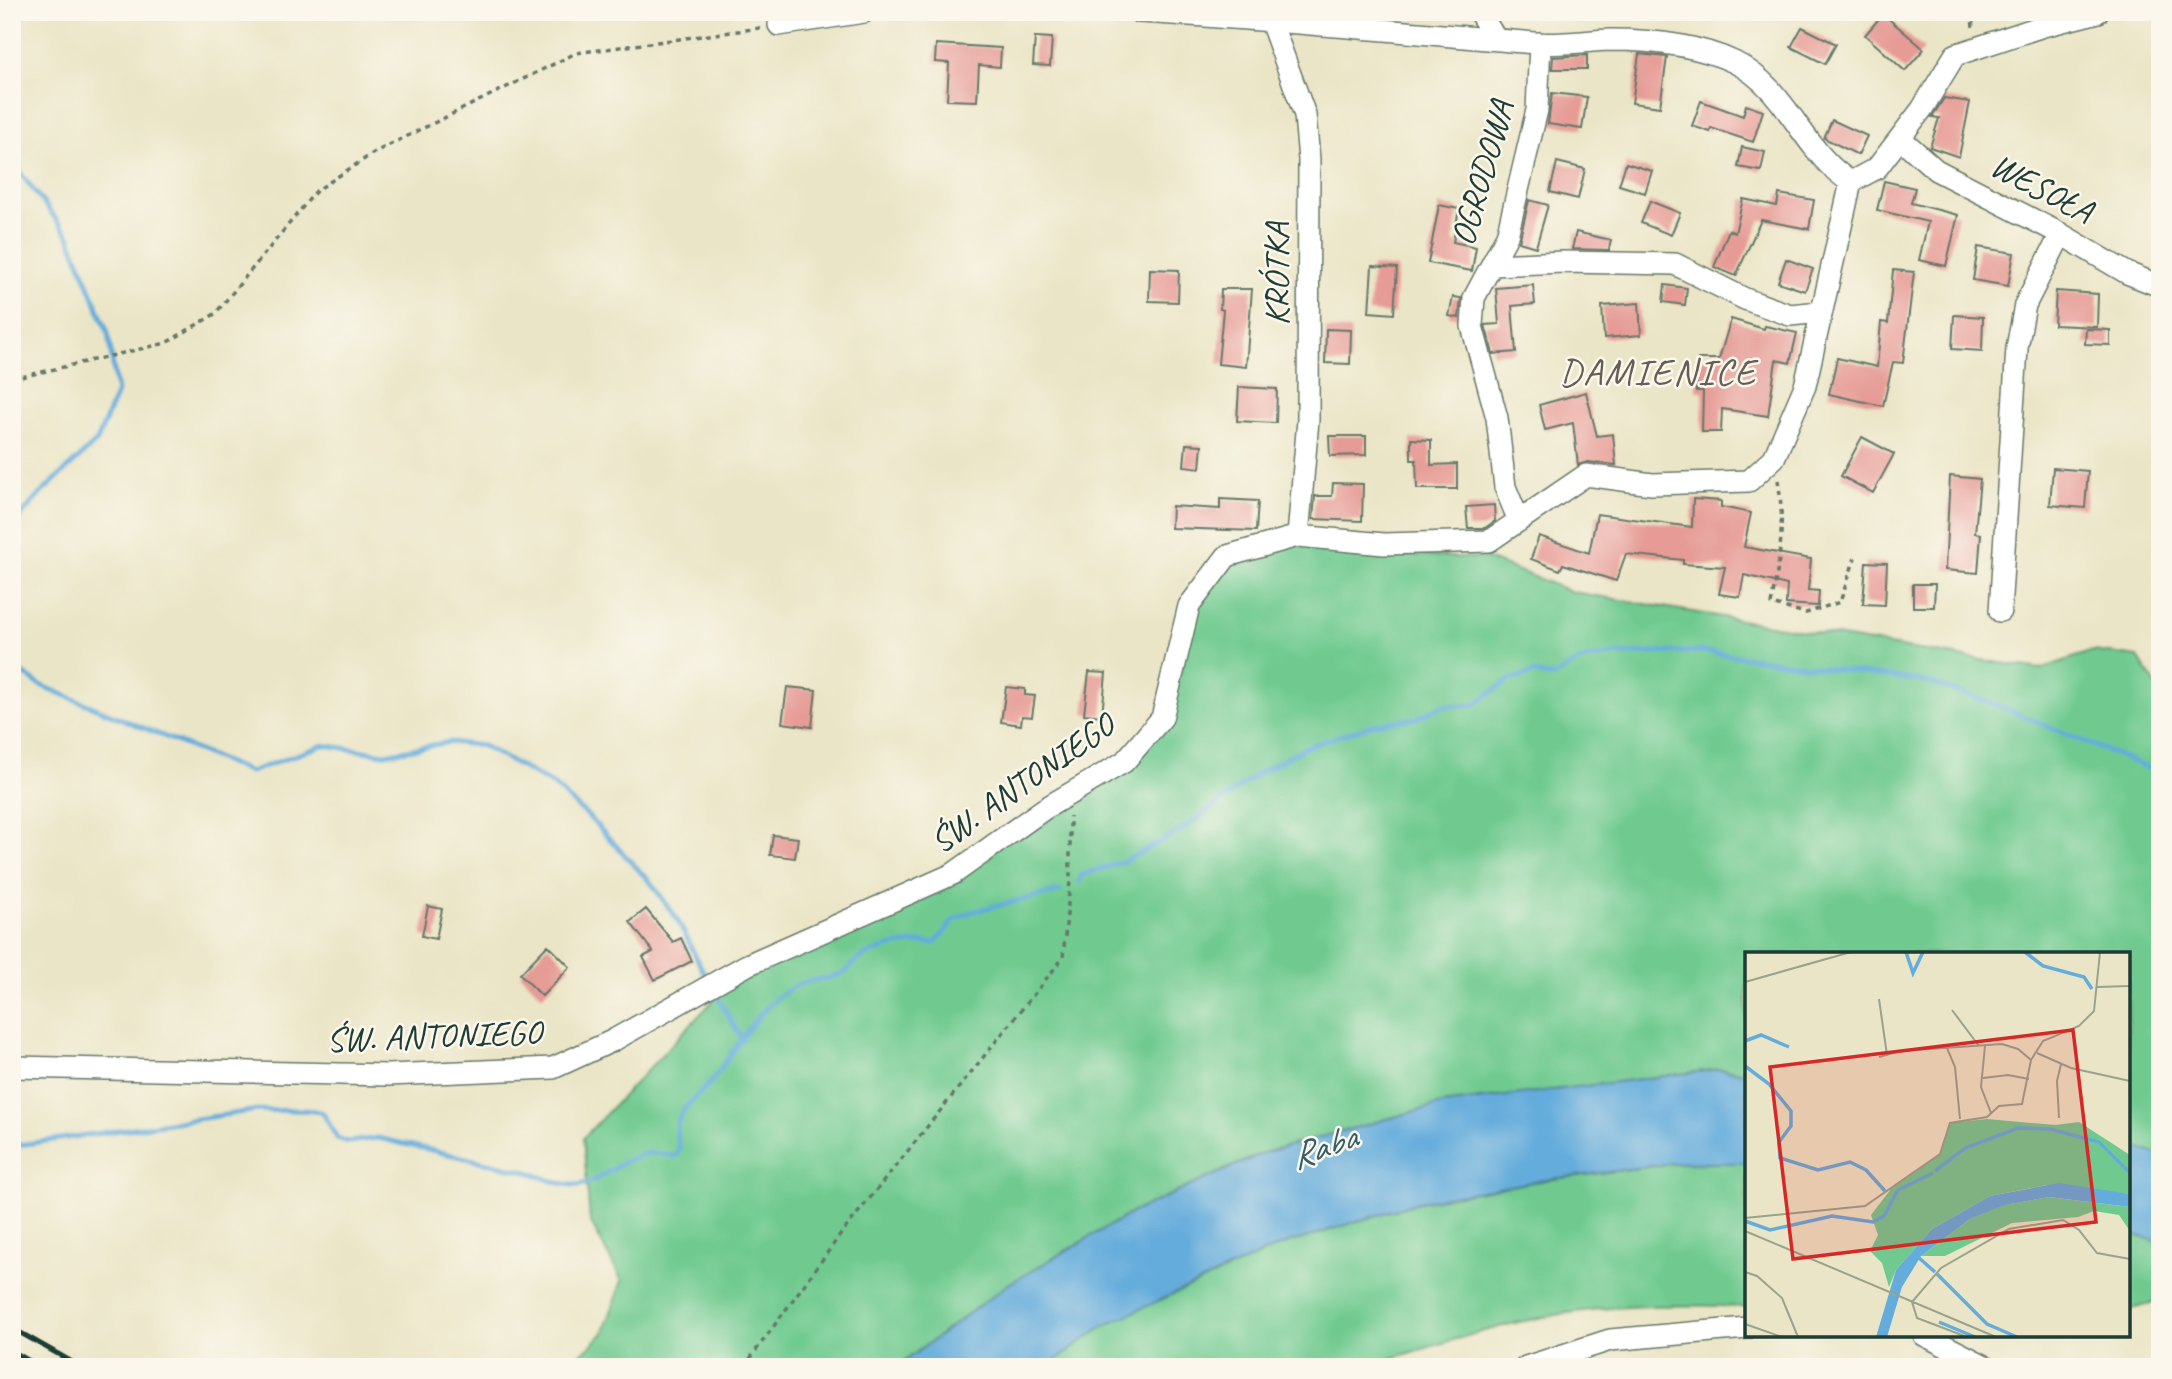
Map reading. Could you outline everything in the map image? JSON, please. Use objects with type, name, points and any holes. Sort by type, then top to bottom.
[{"type":"street","points":[[779,25],[837,14],[864,12]]},
{"type":"street","points":[[1139,12],[1270,19],[1539,43],[1612,40],[1659,43],[1735,62],[1770,87],[1820,159],[1851,182],[1877,168],[1955,55],[2043,26],[2098,12]]},
{"type":"street","points":[[1479,12],[1496,39]]},
{"type":"street","name":"KRÓTKA","points":[[1270,19],[1305,115],[1309,160],[1308,420],[1298,536]]},
{"type":"street","name":"OGRODOWA","points":[[1519,521],[1505,487],[1497,418],[1472,326],[1474,298],[1507,236],[1538,110],[1539,43]]},
{"type":"street","name":"WESOŁA","points":[[1900,138],[1936,170],[2061,234],[2127,273],[2160,286]]},
{"type":"street","name":"ŚW. ANTONIEGO","points":[[12,1067],[388,1075],[553,1068],[612,1041],[747,965],[953,874],[1070,793],[1124,762],[1162,718],[1189,606],[1227,556],[1298,536],[1384,544],[1489,541],[1586,475],[1652,484],[1748,481],[1774,458],[1805,386],[1851,182]]},
{"type":"street","points":[[2000,611],[2017,348],[2025,305],[2061,234]]},
{"type":"street","points":[[1492,265],[1563,262],[1675,264],[1745,299],[1790,315],[1821,312]]},
{"type":"street","points":[[1526,1367],[1610,1340],[1745,1328]]},
{"type":"street","points":[[1928,1337],[1987,1367]]},
{"type":"path","points":[[12,379],[166,343],[215,314],[316,191],[375,152],[576,52],[779,25]]},
{"type":"path","points":[[1774,458],[1784,516],[1771,604],[1806,613],[1840,602],[1855,558]]},
{"type":"path","points":[[744,1367],[841,1234],[1063,958],[1070,881],[1070,793]]},
{"type":"green space","points":[[1298,536],[1340,553],[1485,558],[1573,592],[2041,669],[2093,651],[2138,657],[2160,692],[2160,1155],[2130,1146],[2130,952],[1745,952],[1745,1073],[1721,1069],[1442,1104],[1263,1153],[1135,1211],[1007,1285],[897,1367],[567,1367],[603,1334],[622,1281],[590,1221],[583,1138],[747,965],[953,874],[1124,762],[1162,718],[1189,606],[1227,556]]},
{"type":"green space","points":[[1676,1163],[1745,1163],[1745,1307],[1639,1306],[1552,1316],[1506,1325],[1438,1344],[1393,1358],[1380,1367],[1046,1367],[1103,1326],[1279,1246],[1419,1202],[1538,1181]]},
{"type":"green space","points":[[2130,1234],[2160,1242],[2160,1301],[2130,1309]]},
{"type":"water","name":"Raba","points":[[1721,1069],[1745,1073],[1745,1163],[1676,1163],[1538,1181],[1419,1202],[1279,1246],[1103,1326],[1046,1367],[897,1367],[1007,1285],[1135,1211],[1263,1153],[1442,1104]]},
{"type":"water","points":[[2130,1146],[2160,1155],[2160,1242],[2130,1234]]},
{"type":"building","points":[[1883,14],[1924,49],[1905,71],[1865,35]]},
{"type":"building","points":[[1802,27],[1836,44],[1825,64],[1791,47]]},
{"type":"building","points":[[1035,37],[1052,38],[1050,66],[1033,65]]},
{"type":"building","points":[[936,44],[1001,48],[1000,67],[979,65],[977,101],[947,100],[949,63],[935,62]]},
{"type":"building","points":[[1639,54],[1667,57],[1660,107],[1632,103]]},
{"type":"building","points":[[1587,55],[1587,69],[1552,69],[1553,57]]},
{"type":"building","points":[[1552,93],[1587,97],[1582,129],[1548,124]]},
{"type":"building","points":[[1944,98],[1970,102],[1959,157],[1930,147],[1939,118],[1932,117]]},
{"type":"building","points":[[1701,101],[1743,116],[1746,105],[1763,111],[1753,142],[1711,128],[1710,132],[1692,126]]},
{"type":"building","points":[[1832,120],[1867,136],[1858,155],[1824,138]]},
{"type":"building","points":[[1742,147],[1765,152],[1761,171],[1738,167]]},
{"type":"building","points":[[1557,162],[1585,169],[1578,199],[1550,192]]},
{"type":"building","points":[[1626,163],[1652,171],[1645,193],[1619,185]]},
{"type":"building","points":[[1884,181],[1915,188],[1911,203],[1958,215],[1946,266],[1919,260],[1928,222],[1877,210]]},
{"type":"building","points":[[1779,194],[1814,200],[1809,229],[1761,220],[1736,276],[1714,267],[1729,230],[1735,233],[1743,199],[1777,206]]},
{"type":"building","points":[[1529,200],[1548,205],[1536,247],[1519,242]]},
{"type":"building","points":[[1650,201],[1680,213],[1671,235],[1641,223]]},
{"type":"building","points":[[1439,205],[1459,209],[1453,242],[1476,247],[1472,271],[1428,263]]},
{"type":"building","points":[[1576,232],[1611,240],[1609,250],[1572,249]]},
{"type":"building","points":[[1978,247],[2014,253],[2008,286],[1973,280]]},
{"type":"building","points":[[1786,259],[1813,269],[1805,291],[1778,282]]},
{"type":"building","points":[[1372,266],[1397,268],[1394,314],[1369,312]]},
{"type":"building","points":[[1150,269],[1179,270],[1178,302],[1149,301]]},
{"type":"building","points":[[1893,270],[1914,272],[1903,363],[1893,362],[1883,406],[1829,394],[1837,358],[1877,367],[1881,322],[1888,323]]},
{"type":"building","points":[[1533,285],[1535,304],[1512,306],[1516,352],[1493,354],[1485,325],[1499,324],[1496,288]]},
{"type":"building","points":[[1665,285],[1687,288],[1685,305],[1663,302]]},
{"type":"building","points":[[1221,289],[1252,289],[1246,367],[1218,364],[1223,310],[1220,309]]},
{"type":"building","points":[[2056,291],[2098,294],[2097,327],[2054,325]]},
{"type":"building","points":[[1453,297],[1461,298],[1459,318],[1449,316]]},
{"type":"building","points":[[1639,303],[1641,335],[1604,338],[1602,306]]},
{"type":"building","points":[[1954,315],[1983,317],[1982,351],[1952,349]]},
{"type":"building","points":[[1731,319],[1764,329],[1765,326],[1797,333],[1790,363],[1776,360],[1768,416],[1722,409],[1721,432],[1702,432],[1703,391],[1696,391],[1698,359],[1719,359]]},
{"type":"building","points":[[1326,329],[1351,330],[1350,364],[1325,363]]},
{"type":"building","points":[[2086,329],[2110,330],[2110,345],[2085,344]]},
{"type":"building","points":[[1239,387],[1277,389],[1276,423],[1237,421]]},
{"type":"building","points":[[1586,392],[1597,436],[1613,434],[1616,465],[1588,462],[1578,465],[1573,423],[1545,430],[1539,405]]},
{"type":"building","points":[[1329,436],[1366,436],[1366,455],[1330,456]]},
{"type":"building","points":[[1862,437],[1894,454],[1873,493],[1841,476]]},
{"type":"building","points":[[1411,439],[1431,440],[1431,465],[1457,464],[1457,489],[1417,489],[1416,460],[1411,460]]},
{"type":"building","points":[[1186,444],[1202,445],[1200,468],[1184,466]]},
{"type":"building","points":[[2053,468],[2088,471],[2085,508],[2050,505]]},
{"type":"building","points":[[1950,476],[1980,479],[1975,533],[1981,534],[1978,573],[1945,570]]},
{"type":"building","points":[[1333,483],[1363,484],[1362,521],[1313,519],[1315,496],[1332,496]]},
{"type":"building","points":[[1220,499],[1258,501],[1256,531],[1171,528],[1172,506],[1220,509]]},
{"type":"building","points":[[1693,499],[1721,501],[1721,507],[1751,513],[1744,547],[1811,559],[1808,590],[1819,591],[1818,606],[1786,604],[1787,585],[1744,575],[1740,597],[1719,594],[1725,567],[1683,564],[1683,560],[1626,554],[1616,581],[1563,564],[1560,570],[1531,559],[1539,536],[1589,553],[1597,514],[1692,527]]},
{"type":"building","points":[[1494,505],[1495,521],[1485,528],[1468,528],[1466,507]]},
{"type":"building","points":[[1866,562],[1887,563],[1885,605],[1863,604]]},
{"type":"building","points":[[1913,584],[1935,584],[1934,607],[1913,607]]},
{"type":"building","points":[[1089,672],[1106,673],[1102,716],[1084,714]]},
{"type":"building","points":[[787,687],[816,690],[812,727],[782,723]]},
{"type":"building","points":[[1006,687],[1025,689],[1025,695],[1035,696],[1032,717],[1022,716],[1021,725],[1001,722]]},
{"type":"building","points":[[773,835],[798,838],[795,858],[770,855]]},
{"type":"building","points":[[428,906],[442,909],[436,939],[422,936]]},
{"type":"building","points":[[646,909],[673,942],[681,938],[692,961],[655,980],[643,957],[653,952],[630,922]]},
{"type":"building","points":[[548,945],[570,967],[542,996],[520,974]]},
{"type":"waterway","points":[[12,162],[69,236],[108,333],[117,392],[97,441],[40,494],[12,526]]},
{"type":"waterway","points":[[1079,882],[1082,875],[1125,861],[1185,828],[1257,774],[1306,747],[1375,724],[1417,718],[1441,706],[1474,705],[1509,680],[1534,673],[1553,677],[1580,660],[1619,654],[1701,651],[1928,682],[1999,706],[2160,773]]},
{"type":"waterway","points":[[12,666],[40,685],[250,772],[323,745],[385,754],[450,742],[483,746],[552,784],[588,816],[652,884],[677,919],[706,977]]},
{"type":"waterway","points":[[12,1146],[258,1110],[308,1110],[323,1113],[337,1138],[348,1142],[378,1138],[532,1173],[569,1185],[582,1184],[643,1154],[676,1156],[680,1149],[677,1136],[680,1116],[714,1078],[762,1013],[786,992],[806,982],[841,974],[860,958],[888,947],[935,943],[955,919],[974,911],[1060,891]]},
{"type":"waterway","points":[[715,993],[742,1039]]},
{"type":"railway","points":[[12,1328],[81,1367]]},
{"type":"railway","points":[[12,1351],[40,1367]]},
{"type":"district","name":"DAMIENICE","points":[[1658,371]]}]
